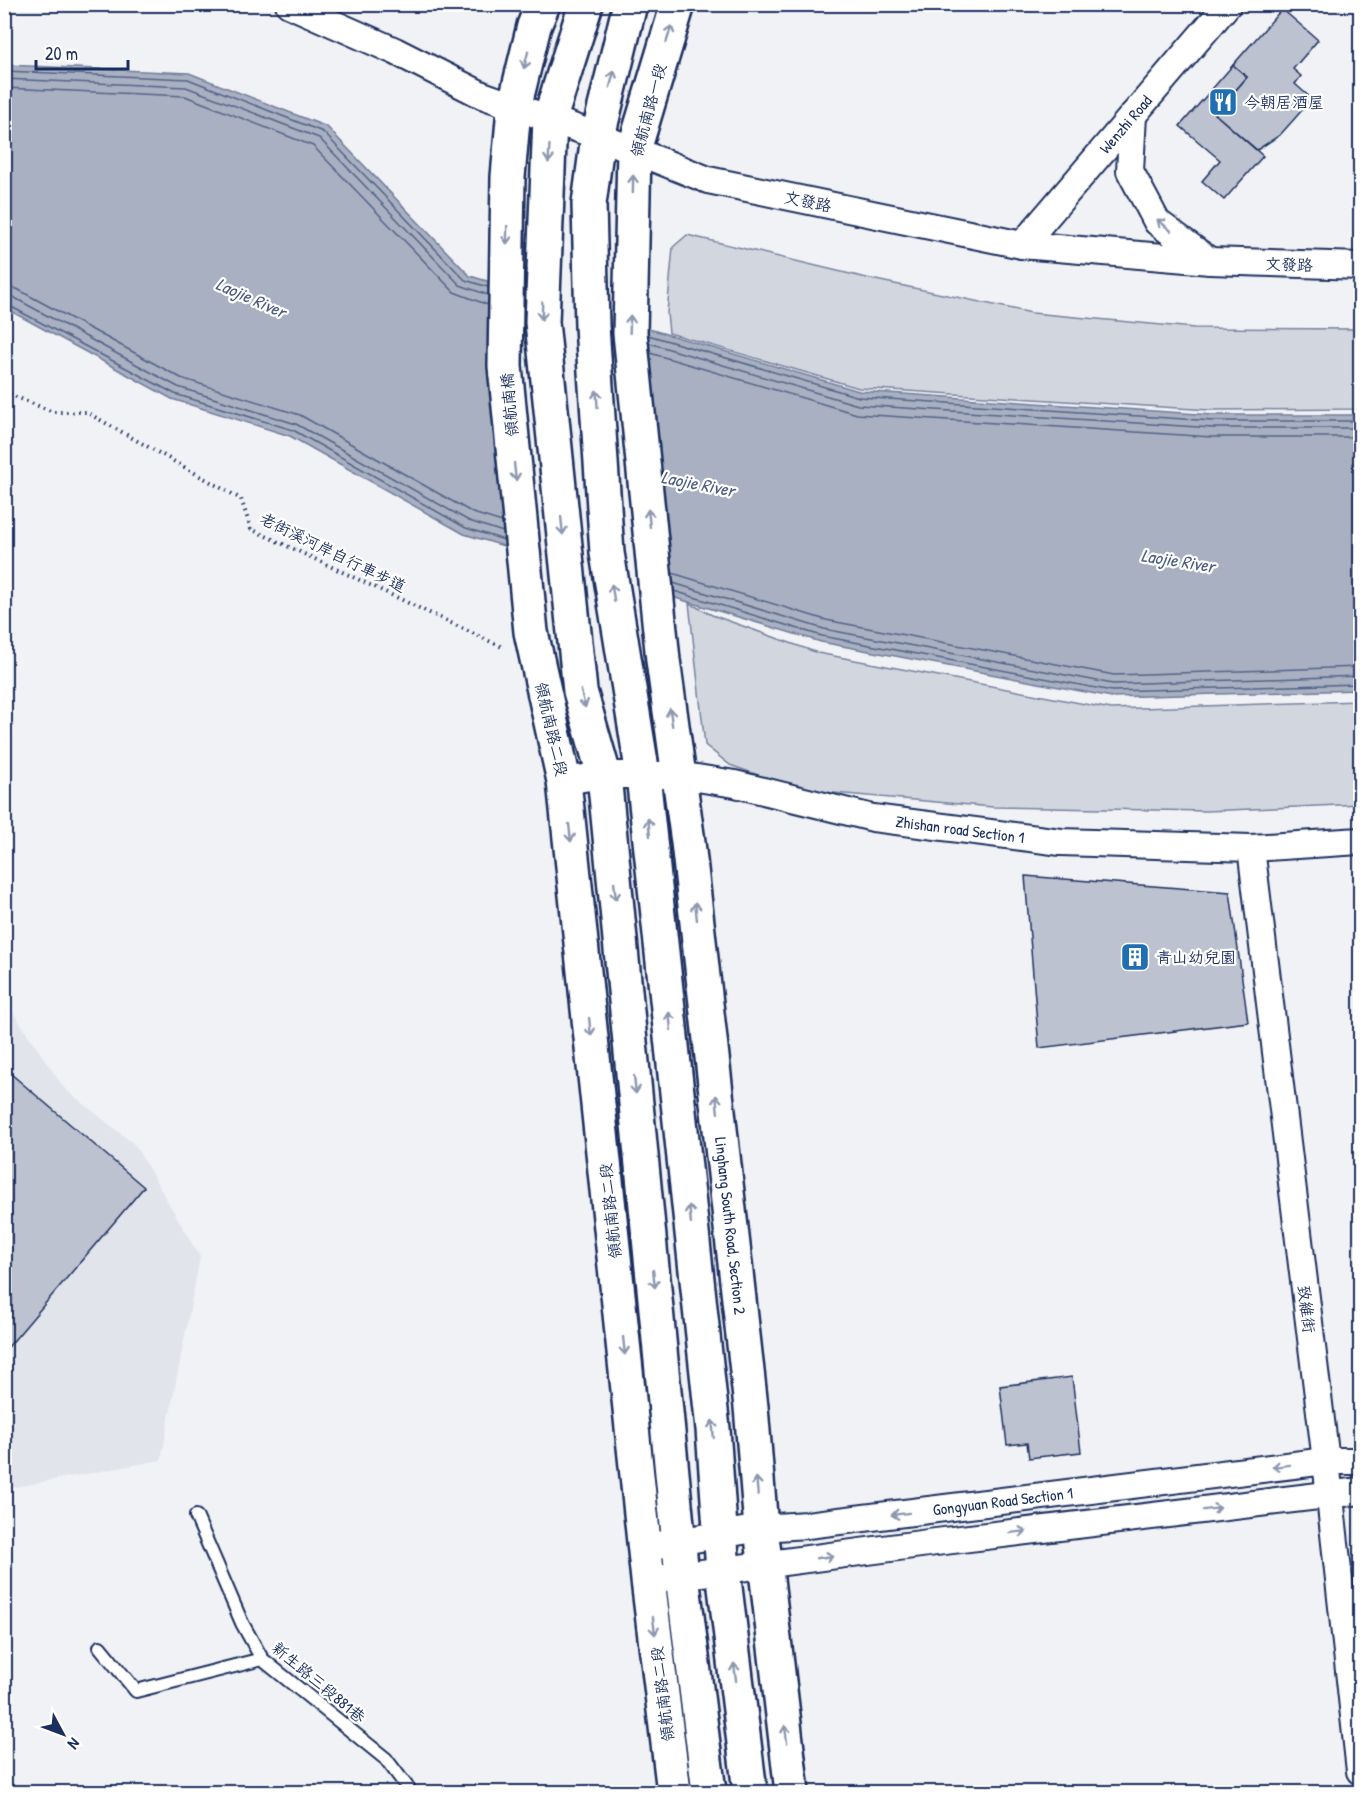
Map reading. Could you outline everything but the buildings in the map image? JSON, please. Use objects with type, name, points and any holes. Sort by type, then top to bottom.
[{"type":"street","name":"文發路","points":[[289,4],[395,51],[482,95],[598,136],[708,180],[1022,245],[1210,261],[1360,266]]},
{"type":"street","points":[[514,108],[534,26],[543,4]]},
{"type":"street","points":[[550,118],[586,4]]},
{"type":"street","points":[[630,4],[598,136],[589,204],[592,326],[607,553],[643,775],[712,1417],[723,1571],[750,1792]]},
{"type":"street","name":"領航南路一段","points":[[663,660],[630,333],[634,150],[678,4]]},
{"type":"street","name":"Wenzhi Road","points":[[1022,245],[1228,4]]},
{"type":"street","name":"領航南橋","points":[[514,108],[508,177],[505,366],[531,632]]},
{"type":"street","points":[[1133,115],[1130,171],[1157,222],[1210,261]]},
{"type":"street","name":"領航南路二段","points":[[550,118],[542,322],[580,691],[604,775],[682,1576],[709,1792]]},
{"type":"street","name":"領航南路二段","points":[[531,632],[564,782],[648,1580],[674,1792]]},
{"type":"street","name":"Linghang South Road, Section 2","points":[[663,660],[688,842],[748,1384],[760,1528],[767,1565],[792,1792]]},
{"type":"street","name":"Zhishan road Section 1","points":[[564,782],[604,775],[678,775],[735,784],[873,818],[1061,842],[1251,848],[1360,841]]},
{"type":"street","name":"致維街","points":[[1251,848],[1326,1461],[1360,1771]]},
{"type":"street","name":"Gongyuan Road Section 1","points":[[646,1547],[760,1528],[807,1525],[1326,1461],[1360,1461]]},
{"type":"street","name":"Gongyuan Road Section 1","points":[[648,1580],[936,1542],[1360,1491]]},
{"type":"lane","name":"新生路三段881巷","points":[[196,1516],[242,1623],[262,1659],[386,1759],[411,1792]]},
{"type":"lane","points":[[100,1647],[136,1691],[262,1659]]},
{"type":"path","name":"老街溪河岸自行車步道","points":[[4,392],[53,412],[86,412],[241,499],[250,529],[537,663]]},
{"type":"shaded area","points":[[687,235],[871,279],[1032,313],[1194,328],[1360,329],[1360,409],[1210,410],[859,388],[669,333],[667,313],[673,247]]},
{"type":"shaded area","points":[[689,603],[712,615],[818,653],[1111,709],[1360,701],[1360,804],[1207,811],[993,807],[800,790],[730,765],[705,745]]},
{"type":"shaded area","points":[[4,999],[64,1088],[135,1145],[200,1257],[161,1460],[5,1489]]},
{"type":"water","name":"Laojie River","points":[[5,65],[189,73],[327,127],[470,276],[859,391],[1213,415],[1360,415],[1360,690],[1112,697],[821,642],[464,534],[290,436],[172,399],[5,308]]},
{"type":"pier","points":[[492,279],[649,326],[648,352],[675,601],[511,551]]},
{"type":"place","name":"今朝居酒屋","points":[[1223,102]]},
{"type":"place","name":"青山幼兒園","points":[[1135,957]]}]
